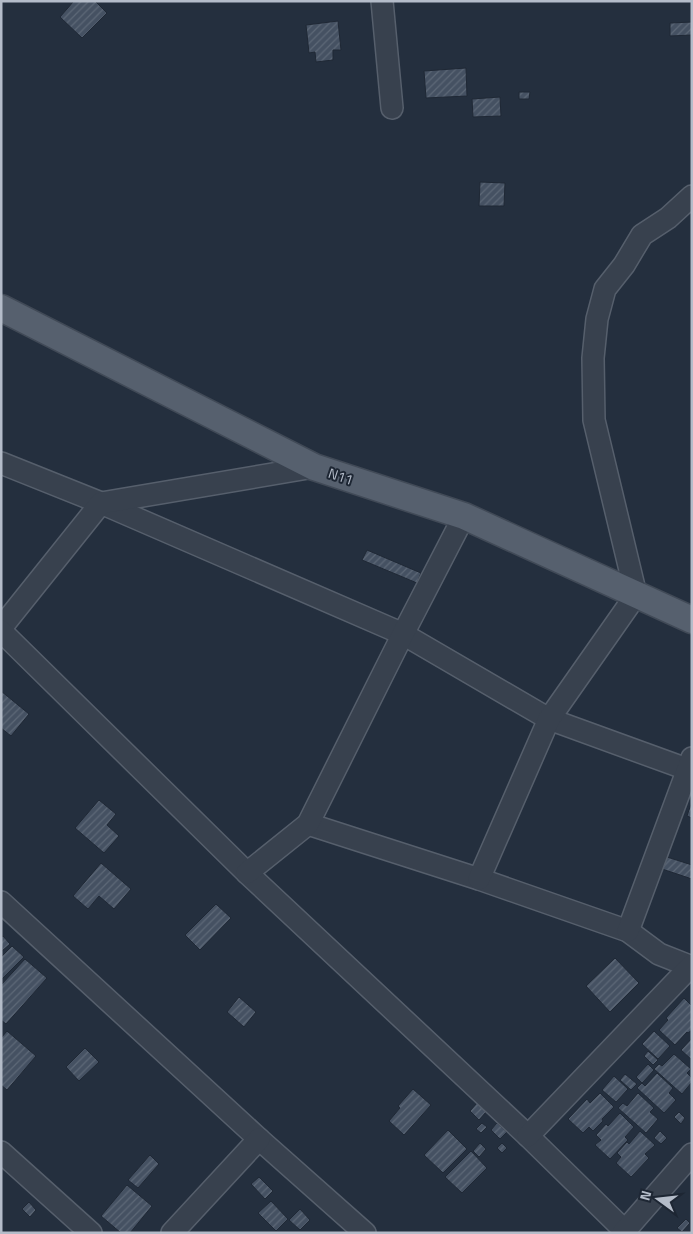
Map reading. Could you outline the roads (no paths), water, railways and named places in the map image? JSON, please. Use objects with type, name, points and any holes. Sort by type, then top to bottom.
[{"type":"main road","name":"N11","points":[[1,308],[314,467],[464,516],[692,620]]},
{"type":"street","points":[[382,1],[392,108]]},
{"type":"street","points":[[479,879],[549,718],[636,595],[594,420],[593,358],[597,319],[605,289],[624,265],[642,235],[668,218],[692,196]]},
{"type":"street","points":[[1,463],[101,503],[403,634],[549,718],[690,766],[628,931]]},
{"type":"street","points":[[314,467],[101,503],[1,630],[247,873],[528,1136],[624,1232],[692,1154]]},
{"type":"street","points":[[247,873],[308,824],[464,516]]},
{"type":"street","points":[[308,824],[479,879],[628,931],[659,954],[691,967],[528,1136]]},
{"type":"street","points":[[1,902],[364,1233]]},
{"type":"street","points":[[172,1233],[259,1139]]},
{"type":"street","points":[[1,1152],[92,1233]]}]
